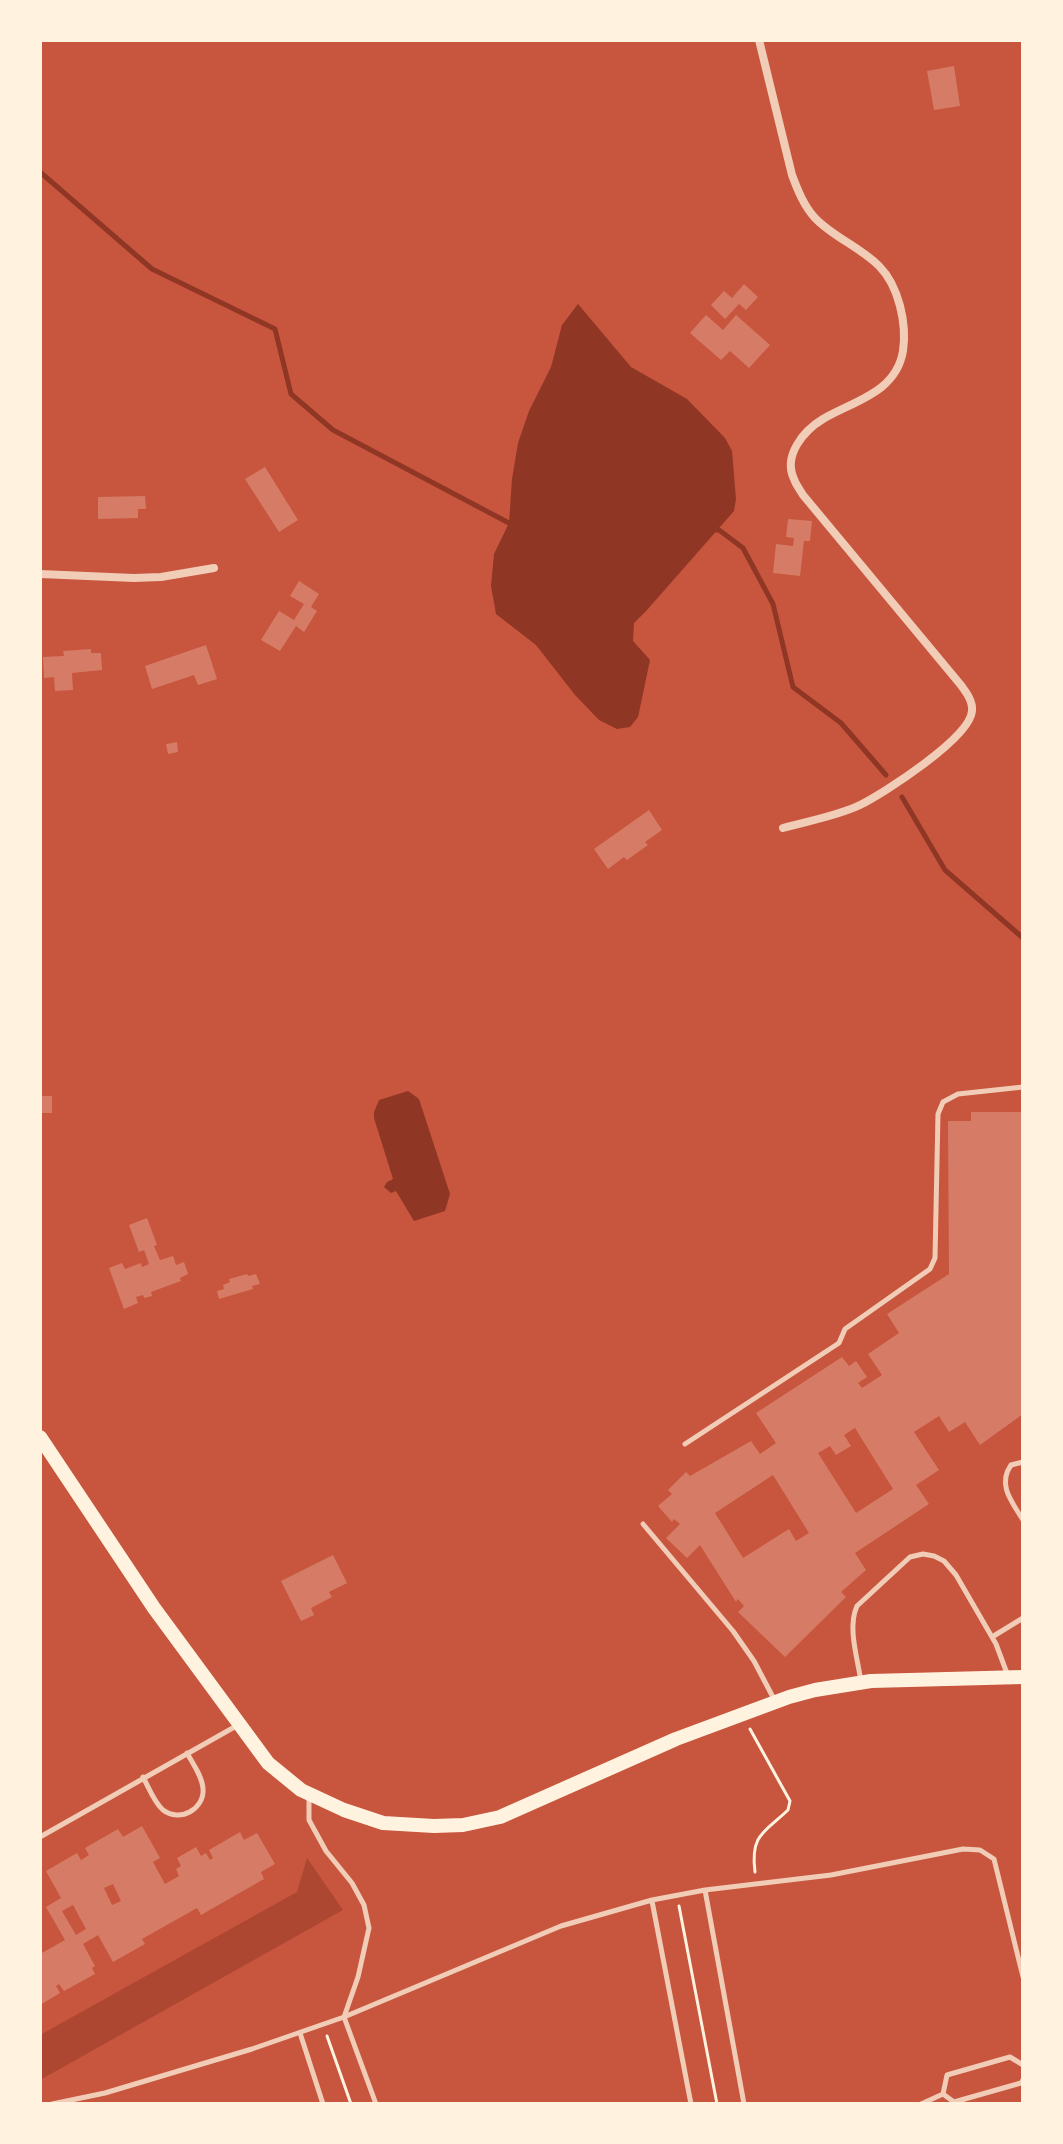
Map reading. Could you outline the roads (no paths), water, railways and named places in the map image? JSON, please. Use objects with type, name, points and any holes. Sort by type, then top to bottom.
[{"type":"main road","points":[[40,1437],[154,1608],[268,1763],[301,1790],[344,1810],[383,1823],[463,1825],[500,1817],[676,1739],[815,1690],[861,1682],[1016,1677]]},
{"type":"street","points":[[759,40],[798,192],[817,220],[880,266],[894,288],[902,312],[904,333],[903,354],[894,374],[881,388],[862,401],[821,420],[802,437],[791,456],[792,477],[803,495],[960,684],[973,710],[968,724],[957,736],[898,784],[858,806],[783,828]]},
{"type":"street","points":[[40,574],[134,578],[214,568]]},
{"type":"lane","points":[[685,1444],[839,1343],[845,1329],[930,1269],[935,1258],[938,1114],[943,1102],[958,1094],[1023,1087]]},
{"type":"lane","points":[[1023,1462],[1011,1465],[1004,1483],[1009,1498],[1023,1520]]},
{"type":"lane","points":[[643,1524],[733,1631],[754,1661],[775,1702]]},
{"type":"lane","points":[[861,1682],[853,1614],[857,1606],[910,1557],[923,1554],[944,1561],[956,1575],[1016,1677]]},
{"type":"lane","points":[[992,1637],[1023,1618]]},
{"type":"lane","points":[[40,1837],[239,1725]]},
{"type":"lane","points":[[143,1777],[161,1809],[176,1815],[191,1812],[201,1800],[203,1785],[187,1753]]},
{"type":"lane","points":[[309,1794],[309,1820],[326,1851],[352,1883],[364,1905],[369,1928],[358,1977],[344,2017],[376,2104]]},
{"type":"lane","points":[[52,2104],[105,2093],[300,2033],[561,1926],[652,1900],[705,1890],[831,1875],[963,1849],[980,1850],[994,1859],[1023,1977]]},
{"type":"lane","points":[[705,1890],[744,2104]]},
{"type":"lane","points":[[652,1900],[691,2104]]},
{"type":"lane","points":[[300,2033],[323,2104]]},
{"type":"lane","points":[[943,2094],[947,2075],[1010,2057],[1023,2065]]},
{"type":"lane","points":[[943,2094],[954,2102],[1023,2080]]},
{"type":"lane","points":[[924,2104],[943,2094]]},
{"type":"waterway","points":[[40,172],[152,269],[275,329],[291,394],[333,430],[513,523]]},
{"type":"waterway","points":[[715,530],[743,548],[773,604],[793,687],[841,723],[886,775]]},
{"type":"waterway","points":[[902,797],[945,870],[1023,938]]}]
